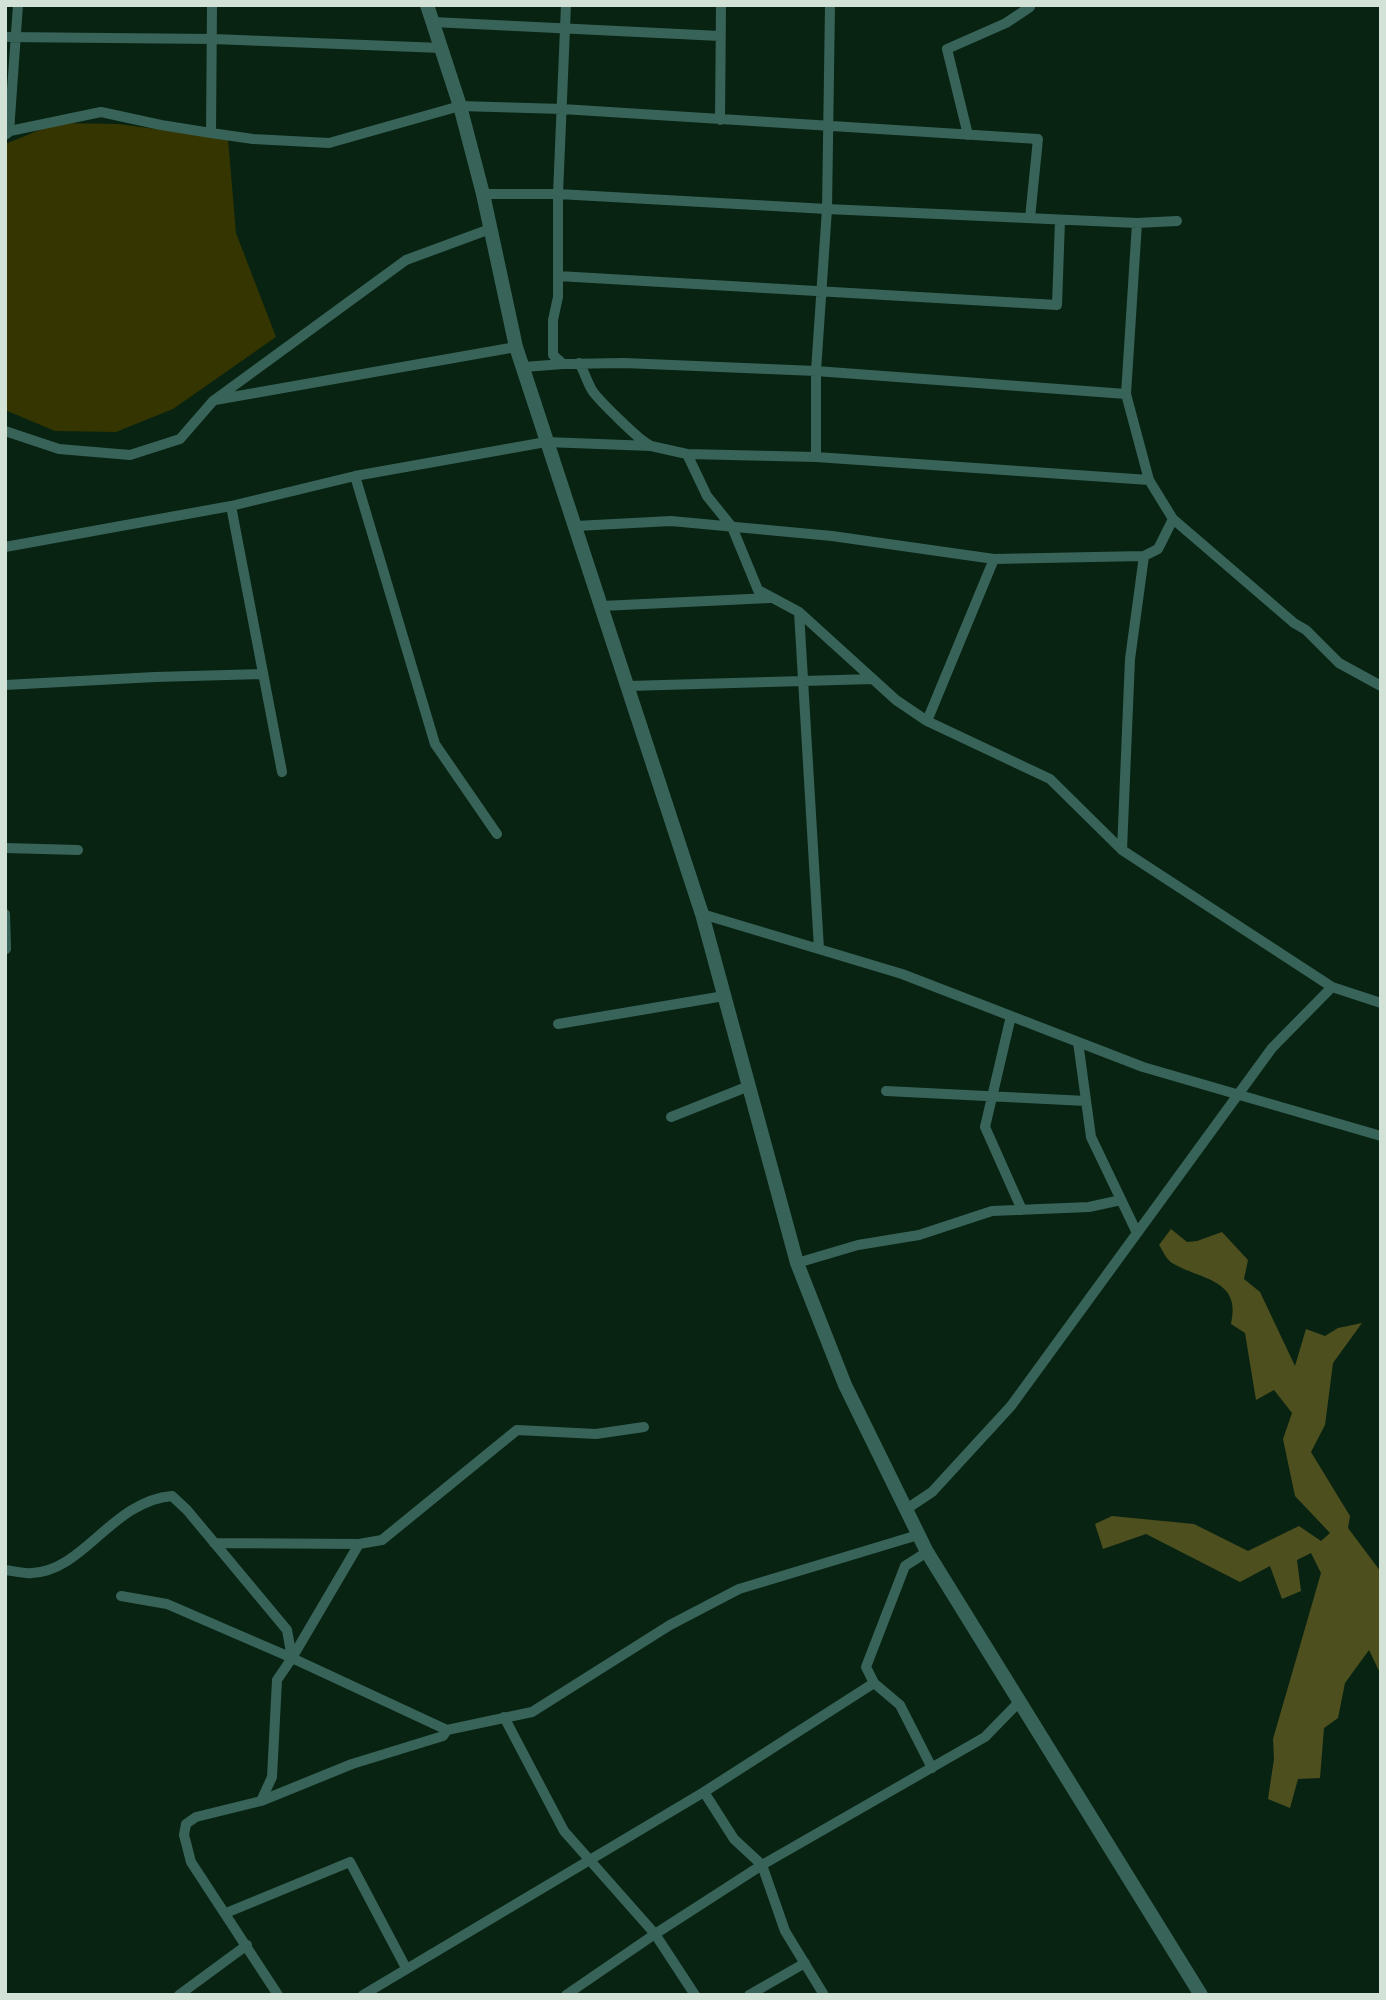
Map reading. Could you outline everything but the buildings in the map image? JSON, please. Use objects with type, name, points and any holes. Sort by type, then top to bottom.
[{"type":"street","points":[[18,5],[11,37],[7,133],[101,112],[161,125],[253,139],[329,143],[460,106],[562,109],[1038,139],[1030,218]]},
{"type":"street","points":[[211,133],[212,5]]},
{"type":"street","points":[[428,5],[460,106],[483,194],[516,347],[702,915],[797,1263],[845,1385],[918,1535],[1201,1995]]},
{"type":"street","points":[[563,364],[553,355],[552,320],[558,297],[558,194],[566,5]]},
{"type":"street","points":[[720,120],[721,5]]},
{"type":"street","points":[[816,457],[816,371],[827,209],[830,5]]},
{"type":"street","points":[[968,135],[947,49],[1006,23],[1030,7]]},
{"type":"street","points":[[433,22],[720,36]]},
{"type":"street","points":[[11,37],[213,38],[441,48]]},
{"type":"street","points":[[483,194],[558,194],[1059,220],[1137,223],[1177,221]]},
{"type":"street","points":[[558,276],[1057,305],[1059,220]]},
{"type":"street","points":[[1137,223],[1125,394],[1149,480],[1173,519],[1294,623],[1306,630],[1339,663],[1381,686]]},
{"type":"street","points":[[5,432],[59,449],[130,455],[180,439],[213,401],[406,260],[490,229]]},
{"type":"street","points":[[213,401],[516,347]]},
{"type":"street","points":[[524,367],[579,363],[816,371],[1125,394]]},
{"type":"street","points":[[579,363],[592,391],[639,440],[651,446]]},
{"type":"street","points":[[5,547],[231,506],[355,476],[546,442],[651,446],[687,454],[816,457],[1149,480]]},
{"type":"street","points":[[687,454],[708,496],[732,527],[758,590],[799,612],[896,700],[927,720],[1050,779],[1122,850],[1332,987],[1381,1003]]},
{"type":"street","points":[[355,476],[435,744],[497,834]]},
{"type":"street","points":[[231,506],[282,772]]},
{"type":"street","points":[[576,526],[671,521],[832,536],[995,559],[1144,556],[1158,549],[1173,519]]},
{"type":"street","points":[[1122,850],[1130,659],[1144,556]]},
{"type":"street","points":[[927,720],[995,559]]},
{"type":"street","points":[[602,606],[773,598]]},
{"type":"street","points":[[799,612],[819,949]]},
{"type":"street","points":[[5,685],[263,674]]},
{"type":"street","points":[[628,686],[873,679]]},
{"type":"street","points":[[5,848],[78,850]]},
{"type":"street","points":[[5,914],[6,949]]},
{"type":"street","points":[[702,915],[902,974],[1143,1067],[1381,1136]]},
{"type":"street","points":[[905,1510],[932,1492],[1011,1406],[1272,1048],[1332,987]]},
{"type":"street","points":[[558,1024],[724,996]]},
{"type":"street","points":[[1010,1016],[985,1127],[1023,1210]]},
{"type":"street","points":[[1078,1042],[1091,1137],[1137,1233]]},
{"type":"street","points":[[671,1117],[749,1086]]},
{"type":"street","points":[[886,1091],[1086,1101]]},
{"type":"street","points":[[797,1263],[858,1245],[919,1236],[992,1211],[1089,1208],[1121,1200]]},
{"type":"street","points":[[214,1543],[359,1544],[382,1540],[517,1430],[596,1434],[644,1427]]},
{"type":"street","points":[[5,1570],[33,1573],[58,1567],[134,1506],[154,1497],[172,1496],[187,1510],[287,1630],[292,1658]]},
{"type":"street","points":[[121,1596],[167,1604],[447,1730],[532,1712],[670,1625],[739,1589],[918,1535]]},
{"type":"street","points":[[261,1801],[272,1777],[276,1680],[292,1658],[359,1544]]},
{"type":"street","points":[[928,1552],[905,1566],[866,1667],[874,1682],[900,1705],[932,1768]]},
{"type":"street","points":[[363,1995],[704,1792],[874,1682]]},
{"type":"street","points":[[566,1995],[762,1865],[985,1737],[1020,1701]]},
{"type":"street","points":[[504,1717],[564,1831],[655,1934],[695,1995]]},
{"type":"street","points":[[278,1995],[191,1862],[184,1835],[186,1824],[197,1817],[261,1801],[352,1764],[443,1736],[447,1730]]},
{"type":"street","points":[[704,1792],[734,1839],[762,1865],[785,1931],[824,1995]]},
{"type":"street","points":[[226,1913],[350,1862],[406,1968]]},
{"type":"street","points":[[179,1995],[247,1945]]},
{"type":"street","points":[[749,1995],[805,1963]]},
{"type":"shaded area","points":[[57,123],[119,124],[228,139],[236,233],[276,337],[173,409],[116,432],[55,431],[5,410],[5,144]]},
{"type":"shaded area","points":[[1171,1229],[1187,1242],[1222,1232],[1248,1260],[1244,1279],[1260,1292],[1295,1366],[1306,1329],[1325,1336],[1338,1328],[1362,1323],[1333,1363],[1325,1425],[1311,1452],[1350,1516],[1348,1528],[1381,1572],[1381,1675],[1369,1650],[1345,1683],[1338,1718],[1324,1728],[1320,1778],[1298,1779],[1290,1808],[1268,1799],[1274,1759],[1273,1739],[1321,1573],[1311,1553],[1297,1560],[1301,1591],[1282,1599],[1270,1566],[1240,1582],[1146,1534],[1103,1549],[1095,1524],[1112,1516],[1194,1524],[1248,1551],[1299,1526],[1321,1541],[1330,1533],[1295,1496],[1283,1439],[1292,1413],[1274,1390],[1256,1400],[1245,1333],[1231,1324],[1233,1309],[1230,1298],[1225,1289],[1216,1283],[1183,1269],[1168,1259],[1159,1245]]}]
